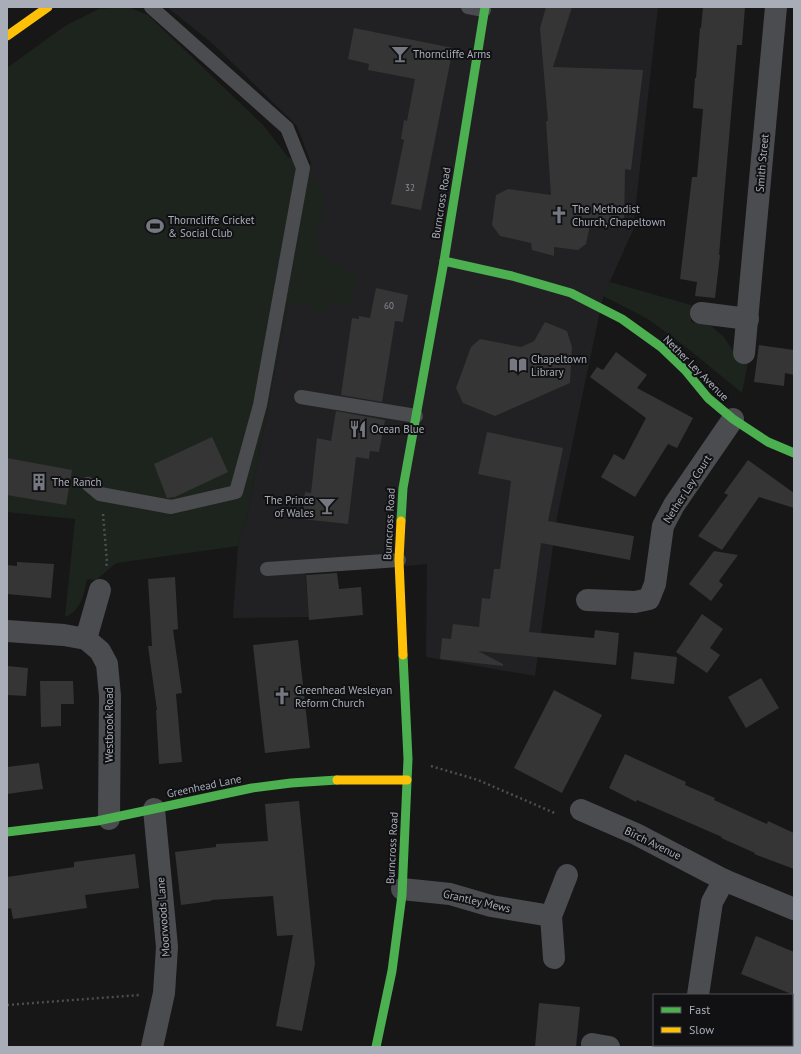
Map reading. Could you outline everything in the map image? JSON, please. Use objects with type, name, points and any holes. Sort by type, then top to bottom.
[{"type":"main road","points":[[7,36],[48,7]]},
{"type":"main road","name":"Burncross Road","points":[[376,1047],[392,971],[402,889],[408,759],[399,560],[403,488],[444,261],[484,8]]},
{"type":"main road","name":"Nether Ley Avenue","points":[[444,261],[512,276],[571,293],[622,319],[661,347],[685,370],[708,398],[733,419],[768,442],[794,453]]},
{"type":"main road","name":"Greenhead Lane","points":[[7,832],[109,819],[252,788],[302,782],[369,778],[407,780]]},
{"type":"street","name":"Smith Street","points":[[744,353],[776,7]]},
{"type":"street","points":[[701,314],[748,319]]},
{"type":"street","name":"Nether Ley Court","points":[[587,600],[635,602],[648,599],[655,584],[663,526],[674,505],[733,419]]},
{"type":"street","points":[[7,631],[64,635],[86,639],[100,590]]},
{"type":"street","name":"Westbrook Road","points":[[86,639],[100,651],[107,664],[110,696],[109,819]]},
{"type":"street","name":"Moorwoods Lane","points":[[152,1047],[164,993],[167,947],[154,809]]},
{"type":"street","name":"Birch Avenue","points":[[572,813],[636,834],[724,880],[794,909]]},
{"type":"street","points":[[554,958],[551,916],[567,874]]},
{"type":"street","points":[[698,994],[712,902],[724,880]]},
{"type":"street","name":"Grantley Mews","points":[[402,889],[450,894],[491,906],[551,916]]},
{"type":"lane","points":[[88,484],[100,494],[171,507],[236,492],[260,405],[303,168],[287,128],[151,7]]},
{"type":"lane","points":[[468,7],[484,8]]},
{"type":"lane","points":[[301,397],[416,416]]},
{"type":"lane","points":[[267,570],[399,560]]},
{"type":"path","points":[[100,494],[105,522],[107,562],[100,590]]},
{"type":"path","points":[[408,759],[478,780],[572,813]]},
{"type":"path","points":[[7,1005],[164,993]]},
{"type":"shaded area","name":"Thorncliffe Cricket & Social Club","points":[[128,7],[148,15],[263,125],[288,157],[312,165],[311,183],[321,185],[324,202],[316,241],[319,251],[326,258],[358,276],[351,306],[331,301],[326,305],[323,313],[311,311],[310,305],[305,302],[297,305],[288,303],[247,515],[238,546],[116,563],[96,580],[87,579],[81,601],[75,611],[65,617],[75,519],[7,512],[7,68],[65,26],[99,9]]},
{"type":"shaded area","points":[[167,7],[658,7],[633,230],[603,297],[557,517],[535,676],[426,657],[427,564],[373,569],[305,571],[309,617],[233,618],[238,546],[247,515],[288,303],[312,166],[297,126],[212,43]]},
{"type":"shaded area","points":[[610,282],[691,305],[691,322],[711,326],[724,337],[733,351],[748,362],[742,393],[691,351],[648,319],[603,296]]},
{"type":"building","points":[[546,7],[572,7],[553,67],[643,70],[631,170],[625,169],[624,228],[590,225],[586,244],[578,250],[554,247],[554,256],[532,250],[531,243],[500,236],[492,225],[496,195],[508,189],[551,195],[546,121],[548,121],[540,28]]},
{"type":"building","points":[[703,7],[745,7],[742,45],[737,45],[720,255],[715,298],[695,296],[697,282],[680,279],[692,177],[697,177],[703,109],[693,108]]},
{"type":"building","points":[[354,28],[453,48],[421,210],[391,204],[404,140],[401,139],[404,120],[407,121],[415,79],[368,70],[369,64],[348,59]]},
{"type":"building","points":[[376,288],[408,295],[403,322],[395,321],[382,402],[341,395],[352,318],[359,319],[359,316],[370,318]]},
{"type":"building","name":"Chapeltown Library","points":[[545,322],[567,331],[572,347],[570,383],[495,416],[463,403],[456,388],[471,347],[480,339],[521,347],[534,341]]},
{"type":"building","points":[[759,345],[794,350],[794,375],[785,373],[784,386],[754,382]]},
{"type":"building","points":[[616,352],[647,375],[637,388],[693,418],[677,448],[668,444],[635,497],[601,477],[614,454],[624,460],[646,418],[590,377],[597,367],[603,370]]},
{"type":"building","points":[[336,411],[385,420],[379,452],[370,451],[369,459],[356,457],[348,524],[302,519],[305,492],[311,493],[317,438],[331,441]]},
{"type":"building","points":[[487,432],[563,448],[548,521],[634,536],[630,560],[541,543],[529,632],[594,638],[595,630],[619,633],[616,665],[478,651],[503,664],[503,666],[440,659],[442,638],[451,639],[453,624],[479,627],[482,598],[490,599],[494,569],[500,569],[511,481],[478,474]]},
{"type":"building","points":[[212,437],[228,472],[175,497],[167,498],[154,464]]},
{"type":"building","name":"The Ranch","points":[[7,458],[72,470],[66,505],[7,495]]},
{"type":"building","points":[[748,460],[794,493],[794,508],[759,497],[722,550],[698,536],[728,495],[724,493]]},
{"type":"building","points":[[714,551],[738,555],[719,581],[723,585],[711,601],[689,584]]},
{"type":"building","points":[[17,562],[54,564],[51,598],[7,594],[7,565],[17,566]]},
{"type":"building","points":[[337,573],[339,589],[361,587],[363,615],[309,620],[306,575]]},
{"type":"building","points":[[175,577],[178,629],[173,630],[182,693],[176,694],[182,762],[159,764],[157,710],[148,646],[152,646],[148,579]]},
{"type":"building","points":[[702,614],[723,629],[710,648],[720,655],[707,673],[676,652]]},
{"type":"building","name":"Greenhead Wesleyan Reform Church","points":[[298,640],[310,748],[265,753],[253,645]]},
{"type":"building","points":[[634,652],[677,657],[674,684],[631,679]]},
{"type":"building","points":[[7,666],[28,668],[26,696],[7,695]]},
{"type":"building","points":[[761,678],[779,708],[746,728],[728,697]]},
{"type":"building","points":[[40,681],[73,681],[74,704],[61,704],[61,726],[41,727]]},
{"type":"building","points":[[554,690],[602,715],[562,793],[514,768]]},
{"type":"building","points":[[625,754],[686,782],[685,785],[715,798],[714,800],[767,824],[768,821],[794,833],[794,869],[754,854],[755,853],[721,838],[722,837],[637,800],[636,802],[609,788]]},
{"type":"building","points":[[39,763],[43,789],[7,794],[7,767]]},
{"type":"building","points":[[299,801],[315,964],[302,1031],[276,1026],[293,935],[277,936],[273,896],[211,900],[181,905],[175,852],[216,847],[216,844],[268,841],[265,804]]},
{"type":"building","points":[[135,854],[139,888],[85,895],[87,908],[13,919],[11,908],[7,909],[7,877],[74,867],[74,862]]},
{"type":"building","points":[[756,936],[794,952],[794,995],[741,974]]},
{"type":"building","points":[[539,1003],[580,1007],[576,1047],[535,1047]]},
{"type":"traffic: fast","points":[[401,521],[403,488],[444,261],[485,7]]},
{"type":"traffic: fast","points":[[444,261],[512,276],[571,293],[622,319],[661,347],[685,370],[708,398],[733,419],[768,442],[794,453]]},
{"type":"traffic: fast","points":[[376,1047],[392,971],[402,895],[408,759],[403,655]]},
{"type":"traffic: fast","points":[[7,832],[97,821],[252,788],[291,783],[337,780]]},
{"type":"traffic: slow","points":[[7,36],[48,7]]},
{"type":"traffic: slow","points":[[401,521],[399,560],[403,655]]},
{"type":"traffic: slow","points":[[337,780],[407,780]]},
{"type":"place","name":"Thorncliffe Arms","points":[[400,54]]},
{"type":"place","name":"The Methodist Church, Chapeltown","points":[[559,215]]},
{"type":"place","name":"Thorncliffe Cricket & Social Club","points":[[155,226]]},
{"type":"place","name":"Chapeltown Library","points":[[518,365]]},
{"type":"place","name":"Ocean Blue","points":[[358,429]]},
{"type":"place","name":"The Ranch","points":[[39,482]]},
{"type":"place","name":"The Prince of Wales","points":[[327,506]]},
{"type":"place","name":"Greenhead Wesleyan Reform Church","points":[[282,696]]}]
